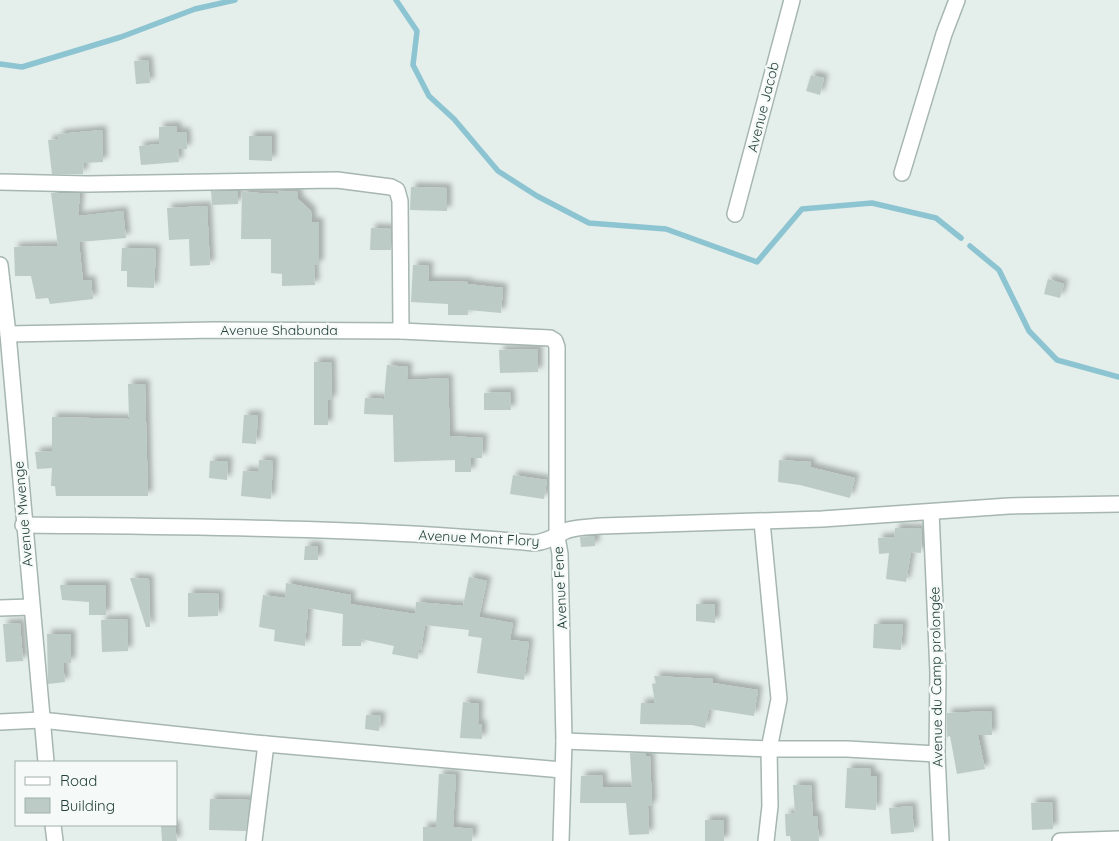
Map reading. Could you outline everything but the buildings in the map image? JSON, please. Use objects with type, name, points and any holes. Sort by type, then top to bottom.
[{"type":"street","name":"Avenue Jacob","points":[[735,214],[792,0]]},
{"type":"street","points":[[902,173],[944,34],[957,0]]},
{"type":"street","points":[[0,182],[88,184],[337,180],[391,187],[397,190],[400,201],[402,331]]},
{"type":"street","name":"Avenue Mwenge","points":[[0,265],[8,334],[46,761]]},
{"type":"street","name":"Avenue Shabunda","points":[[8,334],[215,330],[402,331],[550,338]]},
{"type":"street","name":"Avenue Fene","points":[[550,338],[555,341],[557,347],[557,537],[560,554],[564,741],[561,841]]},
{"type":"street","name":"Avenue Mont Flory","points":[[24,525],[276,528],[461,536],[534,543],[545,542],[565,531],[601,526],[762,522],[1009,506],[1119,504]]},
{"type":"street","name":"Avenue du Camp prolongée","points":[[931,512],[938,673],[936,754],[941,841]]},
{"type":"street","points":[[762,522],[779,690],[778,708],[770,749],[770,806],[766,841]]},
{"type":"street","points":[[0,608],[31,608]]},
{"type":"street","points":[[0,722],[41,720],[266,744],[562,770]]},
{"type":"street","points":[[564,741],[770,749],[847,749],[936,754]]},
{"type":"street","points":[[254,841],[266,744]]},
{"type":"street","points":[[53,826],[55,841]]},
{"type":"street","points":[[1060,841],[1119,839]]},
{"type":"waterway","points":[[0,64],[22,67],[121,37],[195,9],[235,0]]},
{"type":"waterway","points":[[396,0],[417,31],[413,65],[429,96],[454,119],[498,171],[537,196],[589,223],[666,229],[757,262],[802,209],[872,203],[936,218],[961,238]]},
{"type":"waterway","points":[[970,246],[999,270],[1029,331],[1057,360],[1119,377]]}]
